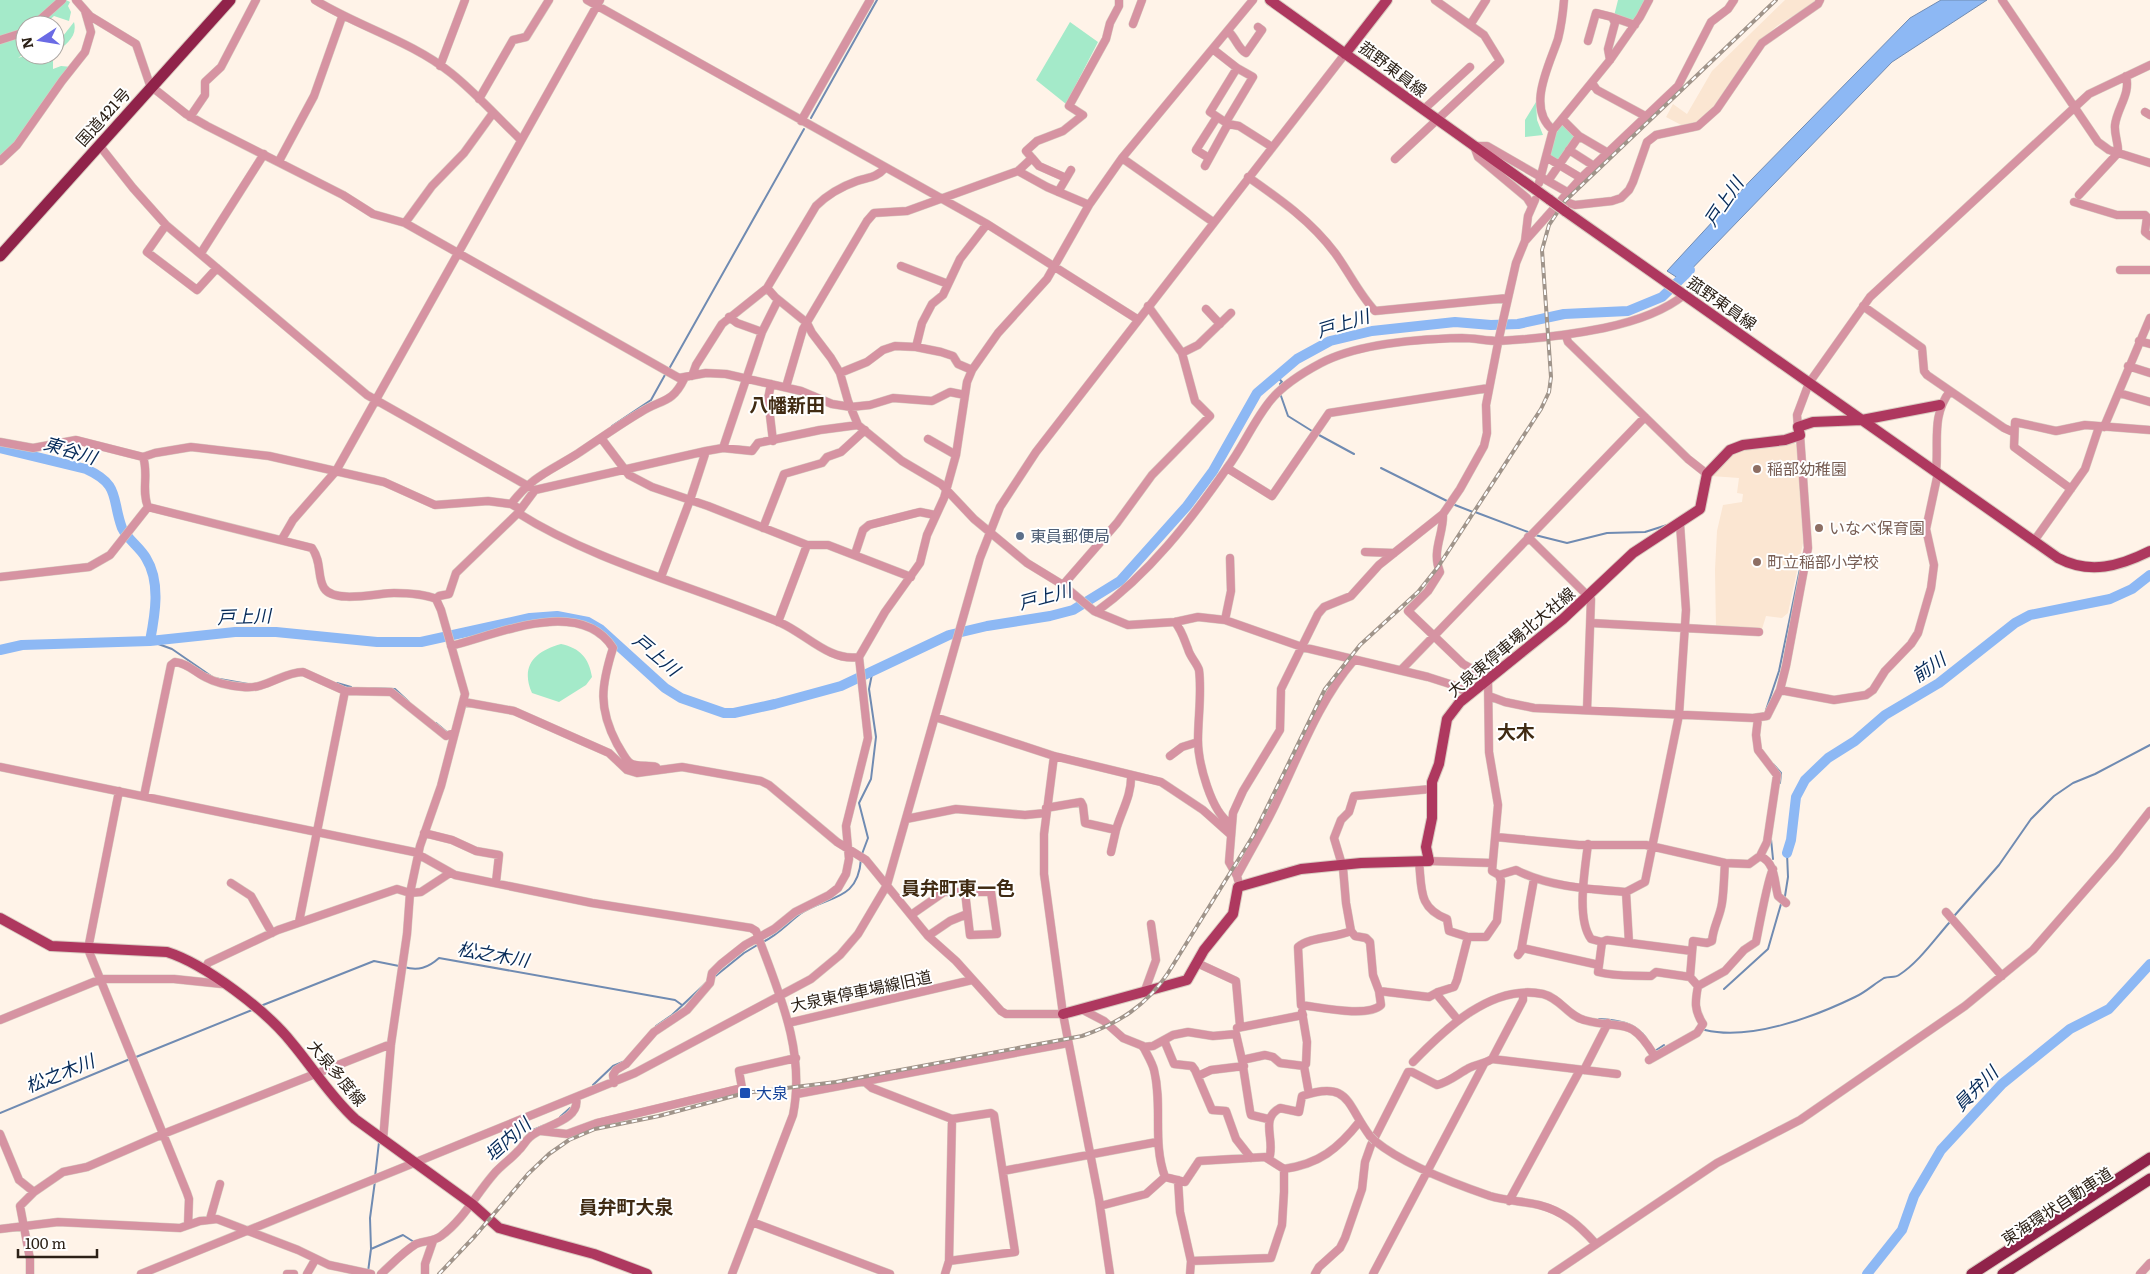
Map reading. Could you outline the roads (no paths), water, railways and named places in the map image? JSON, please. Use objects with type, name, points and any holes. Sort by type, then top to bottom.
[{"type":"highway","name":"国道421号","points":[[0,256],[230,0]]},
{"type":"highway","points":[[1972,1274],[2150,1158]]},
{"type":"highway","name":"東海環状自動車道","points":[[1980,1274],[2150,1164]]},
{"type":"highway","points":[[2003,1274],[2150,1179]]},
{"type":"main road","points":[[1270,0],[1346,54]]},
{"type":"main road","name":"菰野東員線","points":[[1387,0],[1346,54],[1437,121],[1550,200],[1567,207],[1682,293],[2063,560],[2086,567],[2108,567],[2150,551]]},
{"type":"main road","points":[[1707,474],[1736,446],[1799,431],[1813,422],[1862,420],[1940,405]]},
{"type":"main road","name":"大泉東停車場北大社線","points":[[1424,861],[1432,812],[1431,789],[1439,764],[1446,719],[1453,709],[1563,619],[1633,553],[1680,524],[1700,509],[1707,474]]},
{"type":"main road","points":[[1063,1014],[1184,981],[1192,973],[1204,950],[1233,914],[1238,887],[1290,871],[1341,865],[1424,861]]},
{"type":"main road","name":"大泉多度線","points":[[0,918],[51,946],[88,950],[167,952],[185,958],[205,969],[272,1021],[291,1041],[337,1103],[414,1164],[472,1204],[498,1228],[594,1254],[647,1274]]},
{"type":"street","points":[[45,15],[62,0]]},
{"type":"street","points":[[76,0],[85,11],[136,44],[151,87],[190,117],[279,161],[343,195],[373,214],[405,223],[668,372],[684,379]]},
{"type":"street","points":[[190,117],[205,95],[205,82],[221,67],[256,0]]},
{"type":"street","points":[[315,0],[342,17],[410,48],[451,73],[522,140]]},
{"type":"street","points":[[440,66],[465,0]]},
{"type":"street","points":[[479,99],[513,40],[526,37],[549,0]]},
{"type":"street","points":[[587,0],[598,3],[801,122],[987,224],[1053,268],[1137,319]]},
{"type":"street","points":[[801,122],[870,0]]},
{"type":"street","points":[[1066,178],[1039,166],[1026,151],[1037,141],[1063,131],[1083,115],[1069,106],[1106,40],[1110,22],[1119,6],[1119,0]]},
{"type":"street","points":[[1133,24],[1142,0]]},
{"type":"street","points":[[614,1083],[613,1076],[616,1070],[626,1064],[654,1032],[686,1010],[711,978],[744,945],[760,941],[807,904],[838,888],[849,865],[851,852],[846,826],[868,738],[858,657],[885,612],[920,563],[956,455],[965,395],[972,370],[998,333],[1047,278],[1089,204],[1122,158],[1214,50],[1253,0]]},
{"type":"street","points":[[1395,159],[1499,64],[1499,58],[1484,35],[1435,0]]},
{"type":"street","points":[[1470,25],[1486,0]]},
{"type":"street","points":[[1553,130],[1546,124],[1542,116],[1540,98],[1543,82],[1558,36],[1564,0]]},
{"type":"street","points":[[1543,181],[1546,156],[1553,130],[1610,60],[1635,25],[1649,0]]},
{"type":"street","points":[[1525,241],[1567,192],[1678,86],[1711,22],[1728,9],[1734,0]]},
{"type":"street","points":[[1567,207],[1612,202],[1621,198],[1629,190],[1633,182],[1647,142],[1656,135],[1698,126],[1717,110],[1762,43],[1818,4],[1820,0]]},
{"type":"street","points":[[2002,0],[2098,142],[2109,150],[2150,163]]},
{"type":"street","points":[[282,540],[293,520],[336,471],[598,3]]},
{"type":"street","points":[[0,161],[17,145],[85,52],[91,32],[85,11]]},
{"type":"street","points":[[1588,41],[1596,13],[1635,25]]},
{"type":"street","points":[[279,161],[314,96],[342,17]]},
{"type":"street","points":[[1610,60],[1608,49],[1615,23],[1612,17]]},
{"type":"street","points":[[1228,31],[1235,37],[1241,51],[1246,54],[1262,30],[1258,27]]},
{"type":"street","points":[[0,40],[15,35]]},
{"type":"street","points":[[1205,166],[1253,77],[1237,68],[1214,50]]},
{"type":"street","points":[[0,767],[416,853],[450,873],[592,903],[752,928],[756,931],[782,996],[811,979],[840,955],[871,915],[887,885],[963,615],[1000,507],[1036,452],[1137,319],[1346,54]]},
{"type":"street","points":[[1496,837],[1588,844],[1651,846],[1725,863],[1749,864],[1760,856],[1767,842],[1778,775],[1758,750],[1756,735],[1762,717],[1780,690],[1808,548],[1803,444],[1797,415],[1809,382],[1863,306],[2074,107],[2089,94],[2150,65]]},
{"type":"street","points":[[1423,110],[1470,67]]},
{"type":"street","points":[[1237,68],[1210,112],[1227,123],[1239,126],[1272,147]]},
{"type":"street","points":[[2126,76],[2128,84],[2115,125],[2118,153],[2076,199],[2117,214],[2145,215],[2147,217],[2145,232],[2150,236]]},
{"type":"street","points":[[1592,83],[1597,90],[1647,117]]},
{"type":"street","points":[[405,223],[432,186],[464,153],[493,113]]},
{"type":"street","points":[[1209,158],[1196,150],[1217,117]]},
{"type":"street","points":[[1562,119],[1579,136],[1608,153]]},
{"type":"street","points":[[1543,181],[1560,164],[1579,136]]},
{"type":"street","points":[[99,145],[133,188],[166,224],[201,252],[346,379],[376,400],[535,490]]},
{"type":"street","points":[[1238,887],[1237,876],[1229,862],[1233,813],[1243,791],[1280,730],[1281,689],[1322,609],[1351,596],[1394,553],[1443,514],[1460,489],[1484,446],[1487,433],[1485,413],[1499,339],[1516,263],[1525,241],[1528,216],[1534,203],[1478,157],[1474,146],[1488,146],[1543,181],[1567,192]]},
{"type":"street","points":[[1569,150],[1594,166]]},
{"type":"street","points":[[201,252],[264,154]]},
{"type":"street","points":[[1546,156],[1581,178]]},
{"type":"street","points":[[786,387],[798,343],[806,323],[867,221],[874,213],[907,212],[1018,171],[1032,158]]},
{"type":"street","points":[[1122,158],[1213,222]]},
{"type":"street","points":[[692,376],[696,365],[717,329],[767,288],[816,206],[824,198],[858,181],[869,180],[885,168]]},
{"type":"street","points":[[1058,192],[1071,170]]},
{"type":"street","points":[[1018,171],[1058,192],[1089,204]]},
{"type":"street","points":[[1248,177],[1297,211],[1311,225],[1334,252],[1375,310],[1508,299]]},
{"type":"street","points":[[166,224],[147,252],[197,290],[218,268]]},
{"type":"street","points":[[916,347],[922,323],[932,304],[943,295],[960,259],[987,224]]},
{"type":"street","points":[[901,266],[948,284]]},
{"type":"street","points":[[2120,270],[2150,270]]},
{"type":"street","points":[[767,288],[778,300],[806,323],[840,373],[851,407],[861,428],[902,461],[946,488],[974,519],[1027,563],[1063,585],[1095,612],[1128,625],[1175,622],[1204,617],[1225,620],[1302,647],[1401,670],[1453,685],[1470,694]]},
{"type":"street","points":[[1095,612],[1125,590],[1176,537],[1227,468],[1271,400],[1291,382],[1322,362],[1356,350],[1406,342],[1463,338],[1499,339],[1566,336],[1638,319],[1666,307],[1682,293]]},
{"type":"street","points":[[723,448],[762,332],[778,300]]},
{"type":"street","points":[[1063,585],[1117,523],[1152,475],[1210,416],[1195,401],[1182,352],[1148,306]]},
{"type":"street","points":[[1863,306],[1921,346],[1924,352],[1926,373],[2004,428],[2013,432]]},
{"type":"street","points":[[1206,309],[1220,324]]},
{"type":"street","points":[[1182,352],[1198,345],[1231,313]]},
{"type":"street","points":[[730,317],[737,323],[762,332]]},
{"type":"street","points":[[2034,541],[2087,465],[2150,318]]},
{"type":"street","points":[[1566,336],[1568,342],[1688,459],[1707,474]]},
{"type":"street","points":[[2139,341],[2150,344]]},
{"type":"street","points":[[840,373],[867,362],[890,347],[916,347],[950,355],[958,364],[972,370]]},
{"type":"street","points":[[2128,366],[2150,373]]},
{"type":"street","points":[[511,504],[527,484],[643,411],[665,402],[677,392],[684,379],[692,376],[719,373],[786,387],[811,394],[832,404],[851,407],[870,405],[893,398],[932,401],[950,392],[965,395]]},
{"type":"street","points":[[771,384],[768,399],[773,441]]},
{"type":"street","points":[[1227,468],[1272,496],[1329,413],[1489,388]]},
{"type":"street","points":[[1780,690],[1834,700],[1847,700],[1866,695],[1873,690],[1885,671],[1911,644],[1918,633],[1931,588],[1934,565],[1926,529],[1937,473],[1937,427],[1940,405],[1950,391]]},
{"type":"street","points":[[2119,392],[2150,402]]},
{"type":"street","points":[[1401,670],[1645,417]]},
{"type":"street","points":[[2072,489],[2016,449],[2013,445],[2013,432],[2016,421],[2056,431],[2085,425],[2150,430]]},
{"type":"street","points":[[148,507],[312,548],[320,563],[323,587],[328,593],[348,597],[395,593],[436,599],[439,596],[449,594],[456,573],[519,511],[535,490],[706,451],[723,448],[752,451],[758,443],[820,430],[861,428]]},
{"type":"street","points":[[763,528],[784,474],[822,463],[827,457],[841,452],[861,428]]},
{"type":"street","points":[[601,438],[625,470],[652,487],[808,545],[828,545],[911,577]]},
{"type":"street","points":[[928,439],[956,455]]},
{"type":"street","points":[[0,442],[33,448],[76,440],[143,457],[155,453],[191,448],[277,458],[394,485],[435,505],[482,501],[511,504],[519,511],[576,544],[797,630],[835,656],[850,659],[858,657]]},
{"type":"street","points":[[661,577],[706,451]]},
{"type":"street","points":[[143,457],[146,466],[144,497],[148,507]]},
{"type":"street","points":[[0,577],[89,567],[110,555],[131,531],[148,507]]},
{"type":"street","points":[[855,554],[863,530],[869,525],[920,512],[935,516]]},
{"type":"street","points":[[1443,514],[1436,548],[1437,565],[1440,572],[1428,591],[1408,611],[1463,664],[1474,670],[1486,681],[1489,696],[1489,752],[1498,805],[1492,871],[1499,875],[1516,870],[1534,879],[1584,888],[1626,892],[1645,882],[1651,846],[1673,750],[1678,715],[1685,628],[1680,524]]},
{"type":"street","points":[[1528,537],[1591,599],[1587,710]]},
{"type":"street","points":[[778,622],[808,545]]},
{"type":"street","points":[[1366,552],[1394,553]]},
{"type":"street","points":[[1225,620],[1231,591],[1230,558]]},
{"type":"street","points":[[381,1139],[390,1044],[402,967],[408,892],[416,853],[441,786],[459,710],[464,702],[463,684],[436,599]]},
{"type":"street","points":[[451,644],[544,621],[562,622],[586,627],[602,635],[613,648],[603,687],[604,716],[608,726],[628,762],[635,766],[654,766],[660,769]]},
{"type":"street","points":[[1175,622],[1186,638],[1188,650],[1198,667],[1200,687],[1198,742],[1213,804],[1219,814],[1231,824]]},
{"type":"street","points":[[1590,623],[1759,632]]},
{"type":"street","points":[[1237,876],[1256,845],[1320,709],[1338,678],[1354,660]]},
{"type":"street","points":[[144,796],[171,665],[175,662],[183,663],[211,679],[245,688],[264,685],[297,672],[303,672],[345,692],[391,692],[446,736],[454,733]]},
{"type":"street","points":[[299,922],[345,692]]},
{"type":"street","points":[[1489,696],[1505,702],[1534,708],[1762,717]]},
{"type":"street","points":[[464,702],[514,711],[609,753],[627,770],[638,773],[682,767],[761,781],[769,785],[851,852],[864,858],[928,936],[956,961],[1004,1013],[1063,1014]]},
{"type":"street","points":[[934,717],[1054,756],[1166,784],[1203,810],[1231,835]]},
{"type":"street","points":[[1170,756],[1182,747],[1198,742]]},
{"type":"street","points":[[1054,756],[1046,810],[1044,874],[1063,1014],[1091,1156],[1110,1274]]},
{"type":"street","points":[[1111,852],[1120,814],[1126,805],[1131,775]]},
{"type":"street","points":[[1301,1004],[1352,1011],[1377,1009],[1381,1005],[1373,975],[1370,942],[1366,938],[1355,936],[1351,931],[1341,865],[1334,838],[1341,820],[1349,812],[1354,796],[1431,789]]},
{"type":"street","points":[[119,791],[88,950],[189,1199],[188,1225]]},
{"type":"street","points":[[906,819],[956,809],[1025,815],[1081,802],[1085,823],[1116,830]]},
{"type":"street","points":[[1552,1274],[1595,1243],[1717,1163],[1800,1120],[1933,1030],[2032,950],[2115,856],[2150,811]]},
{"type":"street","points":[[424,833],[452,840],[476,851],[499,855],[496,882]]},
{"type":"street","points":[[1588,844],[1584,888],[1584,926],[1591,939],[1602,942],[1607,940],[1692,951]]},
{"type":"street","points":[[1760,856],[1767,860],[1773,869],[1778,896],[1786,903]]},
{"type":"street","points":[[1492,863],[1424,861],[1422,891],[1428,909],[1447,919],[1448,931],[1468,937],[1486,936],[1496,921],[1500,897],[1499,875]]},
{"type":"street","points":[[1690,977],[1694,941],[1707,943],[1712,940],[1712,929],[1718,922],[1722,903],[1725,863]]},
{"type":"street","points":[[1413,1062],[1458,1020],[1489,1002],[1524,994],[1543,994],[1554,999],[1574,1016],[1585,1020],[1621,1024],[1636,1030],[1651,1057],[1697,1033],[1703,1024],[1694,1003],[1698,986],[1725,971],[1744,950],[1756,942],[1766,902],[1768,878],[1773,869]]},
{"type":"street","points":[[205,969],[208,963],[299,922],[397,889],[408,892],[430,888],[450,873]]},
{"type":"street","points":[[1534,879],[1520,952],[1599,965]]},
{"type":"street","points":[[231,883],[251,896],[272,933]]},
{"type":"street","points":[[911,915],[944,892],[965,892],[991,892],[997,934],[970,935],[965,892]]},
{"type":"street","points":[[1626,892],[1629,943]]},
{"type":"street","points":[[1946,912],[2002,976]]},
{"type":"street","points":[[928,936],[950,921],[967,914]]},
{"type":"street","points":[[1144,993],[1156,960],[1151,924]]},
{"type":"street","points":[[1309,1094],[1304,1066],[1306,1064],[1307,1042],[1301,1004],[1298,947],[1322,937],[1338,937],[1351,931]]},
{"type":"street","points":[[1378,991],[1430,997],[1438,992],[1454,987],[1468,937]]},
{"type":"street","points":[[1602,942],[1598,972],[1611,976],[1624,974],[1651,976],[1656,972],[1690,977],[1698,986]]},
{"type":"street","points":[[1197,963],[1236,981],[1240,1026]]},
{"type":"street","points":[[0,1020],[100,979],[174,979],[225,984]]},
{"type":"street","name":"大泉東停車場線旧道","points":[[140,1274],[614,1083],[782,996],[788,1023],[972,980]]},
{"type":"street","points":[[1438,992],[1439,997],[1458,1020]]},
{"type":"street","points":[[1315,1274],[1319,1267],[1340,1248],[1345,1238],[1362,1189],[1365,1162],[1371,1146],[1408,1072],[1412,1072],[1437,1085],[1457,1077],[1469,1068],[1484,1064],[1492,1059],[1523,1000],[1524,994]]},
{"type":"street","points":[[1083,1010],[1104,1021],[1123,1038],[1143,1047],[1154,1046],[1173,1035],[1188,1032],[1214,1036],[1236,1034]]},
{"type":"street","points":[[1268,1119],[1251,1115],[1236,1028],[1303,1015]]},
{"type":"street","points":[[732,1274],[793,1115],[797,1094],[796,1058],[788,1023]]},
{"type":"street","points":[[1509,1201],[1608,1023]]},
{"type":"street","points":[[1164,1040],[1174,1064],[1192,1066],[1212,1110],[1226,1111],[1236,1139],[1251,1158]]},
{"type":"street","points":[[797,1094],[1068,1043]]},
{"type":"street","points":[[30,1274],[20,1206],[34,1192],[63,1172],[86,1167],[163,1134],[390,1044]]},
{"type":"street","points":[[1143,1047],[1155,1072],[1159,1110],[1157,1142],[1165,1178]]},
{"type":"street","points":[[1198,1076],[1211,1070],[1243,1063],[1265,1055],[1273,1057],[1280,1063],[1304,1066]]},
{"type":"street","points":[[541,1131],[549,1134],[568,1134],[596,1123],[742,1088],[739,1071],[796,1058]]},
{"type":"street","points":[[1492,1059],[1618,1074]]},
{"type":"street","points":[[1373,1274],[1484,1064]]},
{"type":"street","points":[[865,1082],[872,1088],[952,1119],[993,1114],[1015,1252],[949,1261]]},
{"type":"street","points":[[1269,1159],[1268,1119],[1271,1112],[1280,1108],[1299,1112],[1302,1096],[1332,1091],[1340,1093],[1347,1099],[1372,1138],[1386,1150],[1428,1171],[1490,1196],[1539,1205],[1560,1213],[1580,1226],[1595,1243]]},
{"type":"street","points":[[384,1273],[418,1244],[433,1241],[453,1226],[493,1175],[519,1150],[528,1138],[557,1124],[574,1110],[577,1103],[576,1098]]},
{"type":"street","points":[[945,1274],[949,1261],[952,1119]]},
{"type":"street","points":[[1165,1178],[1185,1182],[1199,1160],[1269,1159],[1284,1169],[1305,1166],[1334,1150],[1360,1121]]},
{"type":"street","points":[[0,1134],[19,1180],[34,1192]]},
{"type":"street","points":[[1003,1171],[1091,1156],[1157,1142]]},
{"type":"street","points":[[1192,1261],[1271,1258],[1282,1224],[1284,1169]]},
{"type":"street","points":[[1100,1206],[1143,1196],[1165,1178]]},
{"type":"street","points":[[1178,1180],[1180,1212],[1192,1261],[1190,1274]]},
{"type":"street","points":[[210,1219],[220,1184]]},
{"type":"street","points":[[0,1229],[58,1222],[171,1228],[217,1219],[298,1250],[315,1260],[368,1273]]},
{"type":"street","points":[[752,1222],[890,1274]]},
{"type":"street","points":[[425,1274],[425,1264],[433,1241]]},
{"type":"street","points":[[307,1274],[315,1260]]},
{"type":"street","points":[[2140,1274],[2150,1263]]},
{"type":"street","points":[[287,1274],[294,1274]]},
{"type":"water","points":[[1941,0],[1987,0],[1892,62],[1681,280],[1667,271],[1750,181],[1910,18]]},
{"type":"waterway","points":[[811,118],[877,0]]},
{"type":"waterway","points":[[669,369],[804,129]]},
{"type":"waterway","name":"戸上川","points":[[0,650],[22,645],[150,641],[235,632],[276,632],[377,642],[421,642],[530,618],[557,616],[588,622],[600,629],[665,688],[681,698],[724,713],[734,713],[775,704],[841,686],[949,635],[1073,610],[1120,581],[1187,506],[1213,471],[1257,393],[1297,359],[1330,341],[1372,331],[1455,322],[1491,325],[1518,324],[1564,314],[1628,311],[1662,297],[1690,270]]},
{"type":"waterway","points":[[612,426],[651,400],[666,373]]},
{"type":"waterway","points":[[1276,375],[1282,382],[1280,384]]},
{"type":"waterway","points":[[1281,396],[1288,416],[1312,431]]},
{"type":"waterway","points":[[1319,435],[1354,454]]},
{"type":"waterway","name":"東谷川","points":[[0,448],[86,469],[97,475],[110,487],[122,528],[143,554],[151,567],[154,577],[156,599],[150,641]]},
{"type":"waterway","points":[[1381,468],[1447,501]]},
{"type":"waterway","points":[[1455,505],[1473,512]]},
{"type":"waterway","points":[[1475,512],[1528,532]]},
{"type":"waterway","points":[[1535,535],[1567,543],[1607,533],[1645,532],[1667,525]]},
{"type":"waterway","points":[[1766,710],[1779,671],[1803,554]]},
{"type":"waterway","name":"前川","points":[[1787,853],[1791,840],[1796,797],[1805,780],[1828,758],[1855,741],[1885,715],[1939,683],[2015,623],[2030,615],[2110,599],[2132,589],[2150,575]]},
{"type":"waterway","points":[[150,641],[172,649],[214,678],[248,684]]},
{"type":"waterway","points":[[862,854],[868,838],[859,803],[871,779],[876,737],[869,689],[872,674]]},
{"type":"waterway","points":[[337,683],[351,687]]},
{"type":"waterway","points":[[369,688],[395,689],[409,702]]},
{"type":"waterway","points":[[436,723],[448,733]]},
{"type":"waterway","points":[[1955,915],[1999,865],[2031,819],[2054,796],[2073,783],[2095,774],[2150,745]]},
{"type":"waterway","points":[[1773,764],[1781,773],[1780,783]]},
{"type":"waterway","points":[[1771,839],[1773,859]]},
{"type":"waterway","points":[[1785,896],[1788,877],[1787,853]]},
{"type":"waterway","points":[[763,942],[800,914],[840,896],[848,890],[859,873],[861,859]]},
{"type":"waterway","points":[[1724,989],[1768,949],[1781,904]]},
{"type":"waterway","points":[[1705,1030],[1723,1033],[1761,1030],[1801,1019],[1839,1005],[1859,995],[1884,978],[1897,976],[1906,970],[1949,923]]},
{"type":"waterway","points":[[713,978],[744,953],[759,944]]},
{"type":"waterway","name":"松之木川","points":[[404,967],[423,968],[439,958],[675,1000],[682,1005]]},
{"type":"waterway","name":"松之木川","points":[[263,1005],[374,961],[399,966]]},
{"type":"waterway","name":"員弁川","points":[[1867,1274],[1902,1230],[1914,1196],[1941,1150],[2002,1084],[2070,1029],[2109,1009],[2150,964]]},
{"type":"waterway","name":"垣内川","points":[[656,1026],[672,1015],[707,982]]},
{"type":"waterway","name":"松之木川","points":[[136,1057],[252,1010]]},
{"type":"waterway","points":[[1599,1019],[1619,1021],[1632,1025],[1647,1039]]},
{"type":"waterway","points":[[1655,1051],[1664,1045]]},
{"type":"waterway","name":"松之木川","points":[[0,1113],[130,1059]]},
{"type":"waterway","name":"垣内川","points":[[593,1085],[613,1066],[625,1061]]},
{"type":"waterway","name":"垣内川","points":[[560,1117],[570,1108]]},
{"type":"waterway","name":"垣内川","points":[[533,1130],[545,1125]]},
{"type":"waterway","points":[[375,1177],[379,1142]]},
{"type":"waterway","name":"垣内川","points":[[493,1170],[504,1160]]},
{"type":"waterway","points":[[371,1249],[370,1218],[375,1181]]},
{"type":"waterway","name":"垣内川","points":[[368,1272],[371,1249],[403,1235],[414,1242]]},
{"type":"railway","points":[[439,1274],[475,1236],[528,1174],[549,1154],[569,1140],[595,1129],[659,1116],[745,1093],[836,1082],[1082,1036],[1120,1019],[1141,1004],[1160,985],[1253,836],[1325,689],[1360,645],[1418,592],[1438,567],[1541,409],[1549,392],[1551,377],[1542,250],[1549,225],[1565,201],[1776,0]]},
{"type":"place","name":"稲部幼稚園","points":[[1757,469]]},
{"type":"place","name":"いなべ保育園","points":[[1819,528]]},
{"type":"place","name":"東員郵便局","points":[[1020,536]]},
{"type":"place","name":"町立稲部小学校","points":[[1757,562]]},
{"type":"place","name":"大泉","points":[[745,1093]]},
{"type":"district","name":"八幡新田","points":[[787,405]]},
{"type":"district","name":"大木","points":[[1516,732]]},
{"type":"district","name":"員弁町東一色","points":[[958,888]]},
{"type":"district","name":"員弁町大泉","points":[[626,1207]]}]
